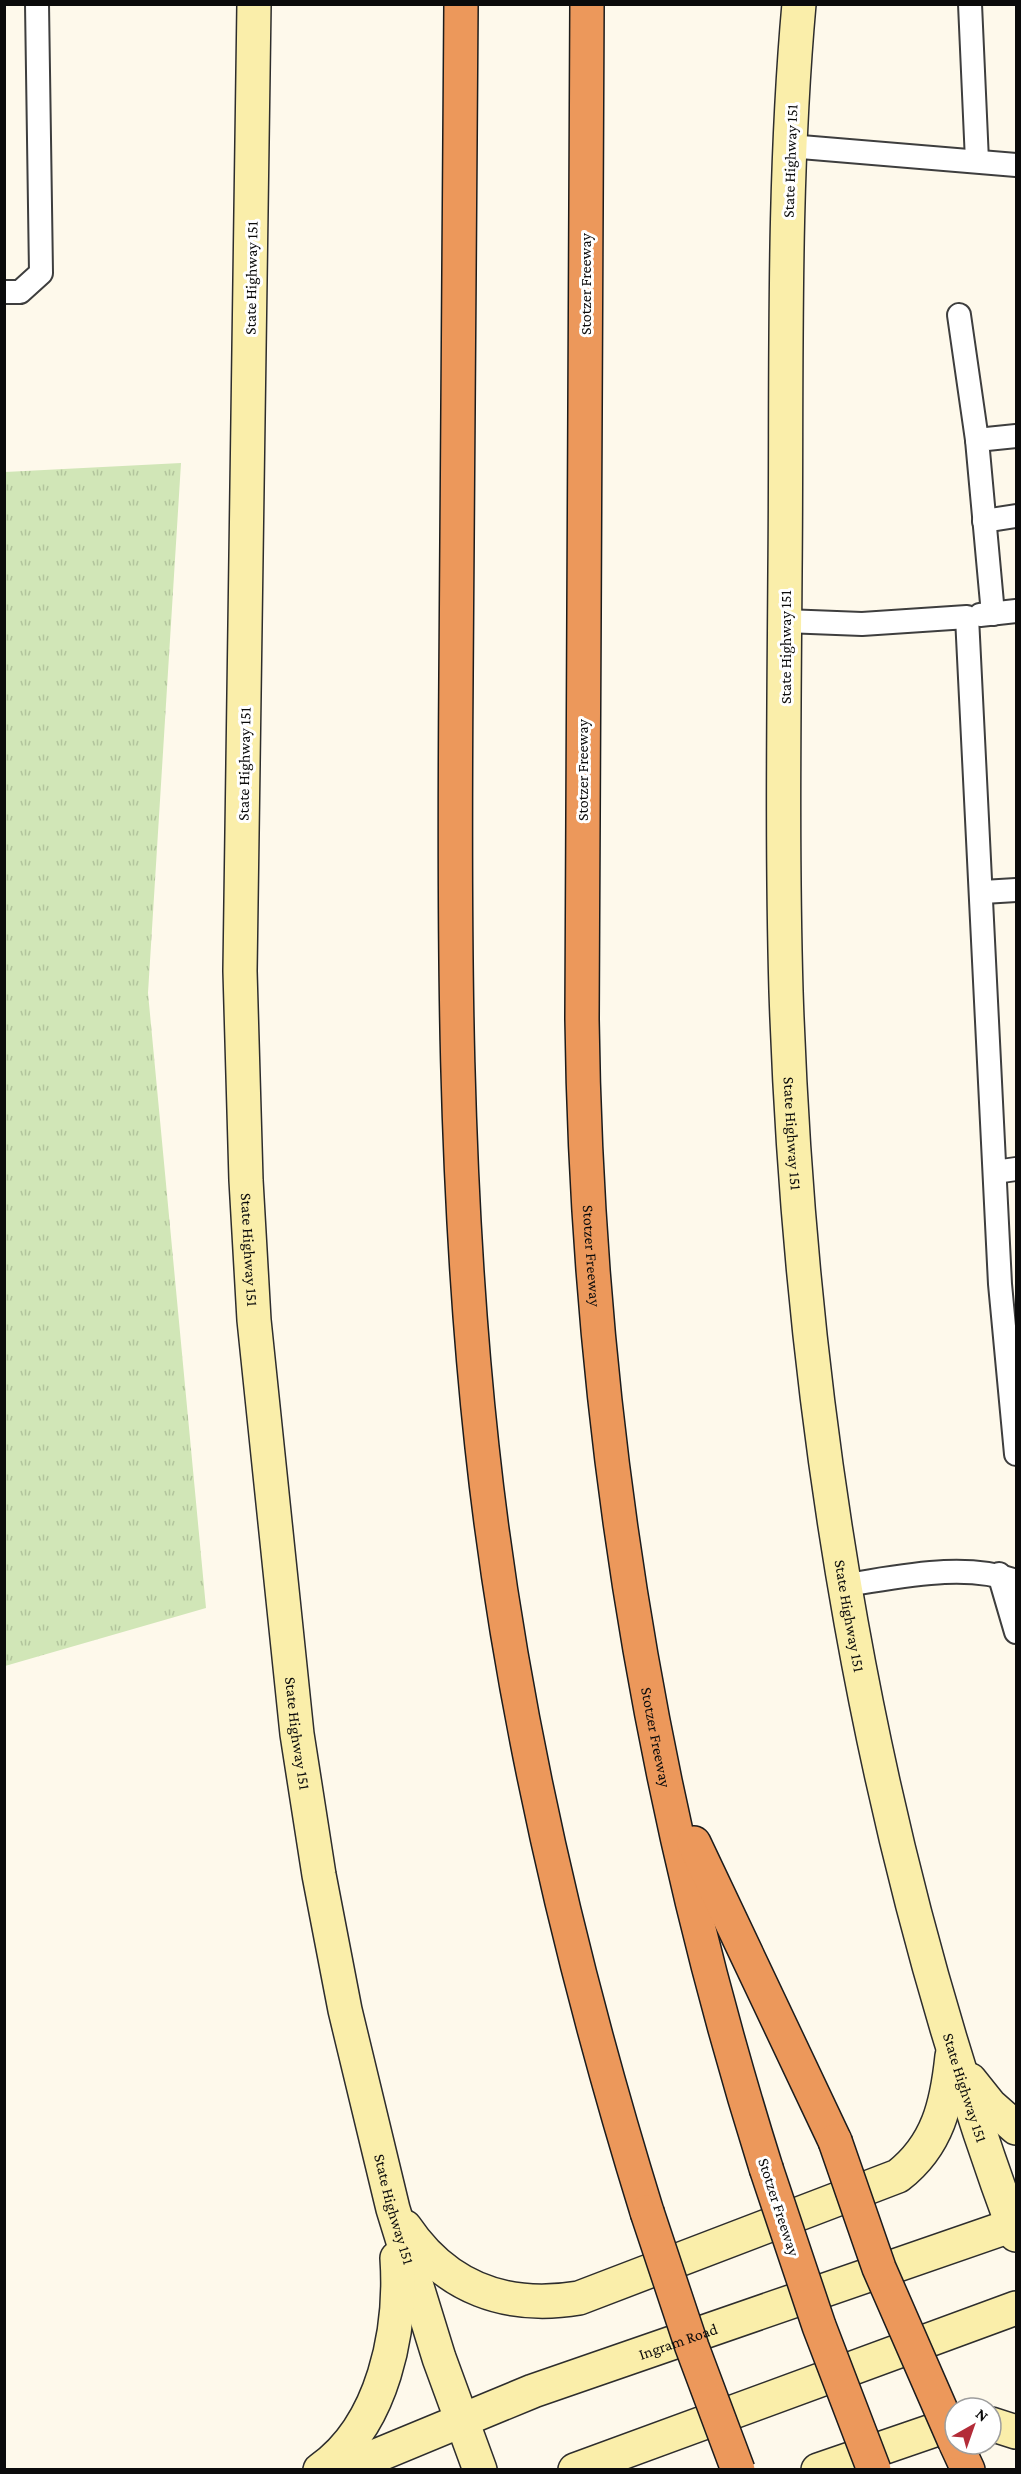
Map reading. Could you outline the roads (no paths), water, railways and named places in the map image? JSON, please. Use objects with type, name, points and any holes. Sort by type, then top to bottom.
[{"type":"highway","points":[[461,4],[455,962],[460,1174],[469,1315],[492,1523],[513,1662],[539,1802],[595,2031],[648,2212],[692,2347],[738,2469]]},
{"type":"highway","name":"Stotzer Freeway","points":[[587,4],[581,935],[585,1157],[594,1298],[608,1439],[627,1576],[665,1782],[732,2056],[766,2168],[819,2326],[874,2469]]},
{"type":"highway","points":[[665,1782],[835,2141],[879,2268],[943,2413]]},
{"type":"main road","name":"State Highway 151","points":[[254,4],[240,971],[246,1180],[254,1320],[288,1667],[308,1808],[345,2010],[393,2209],[461,2420],[480,2469]]},
{"type":"main road","name":"State Highway 151","points":[[799,4],[789,146],[785,621],[785,945],[797,1189],[814,1361],[846,1584],[877,1751],[905,1876],[953,2048],[1015,2228]]},
{"type":"main road","points":[[393,2209],[433,2263],[479,2291],[506,2298],[552,2303],[579,2298],[898,2176],[920,2156],[938,2128],[949,2085],[953,2048]]},
{"type":"main road","points":[[953,2048],[975,2087],[990,2105],[1017,2128]]},
{"type":"main road","points":[[321,2469],[357,2431],[383,2380],[397,2304],[398,2274],[393,2209]]},
{"type":"main road","name":"Ingram Road","points":[[342,2469],[533,2391],[1015,2228]]},
{"type":"main road","points":[[575,2469],[1017,2308]]},
{"type":"main road","points":[[818,2469],[943,2427]]},
{"type":"lane","points":[[4,292],[20,292],[41,273],[37,4]]},
{"type":"lane","points":[[970,4],[976,161]]},
{"type":"lane","points":[[789,146],[1017,165]]},
{"type":"lane","points":[[959,315],[977,440],[993,614]]},
{"type":"lane","points":[[977,440],[1017,436]]},
{"type":"lane","points":[[984,520],[1017,516]]},
{"type":"lane","points":[[785,621],[862,624],[967,617],[1017,611]]},
{"type":"lane","points":[[967,617],[982,892],[1006,1171],[1009,1312],[1017,1454]]},
{"type":"lane","points":[[982,892],[1017,890]]},
{"type":"lane","points":[[846,1584],[911,1575],[1008,1578],[1017,1632]]}]
